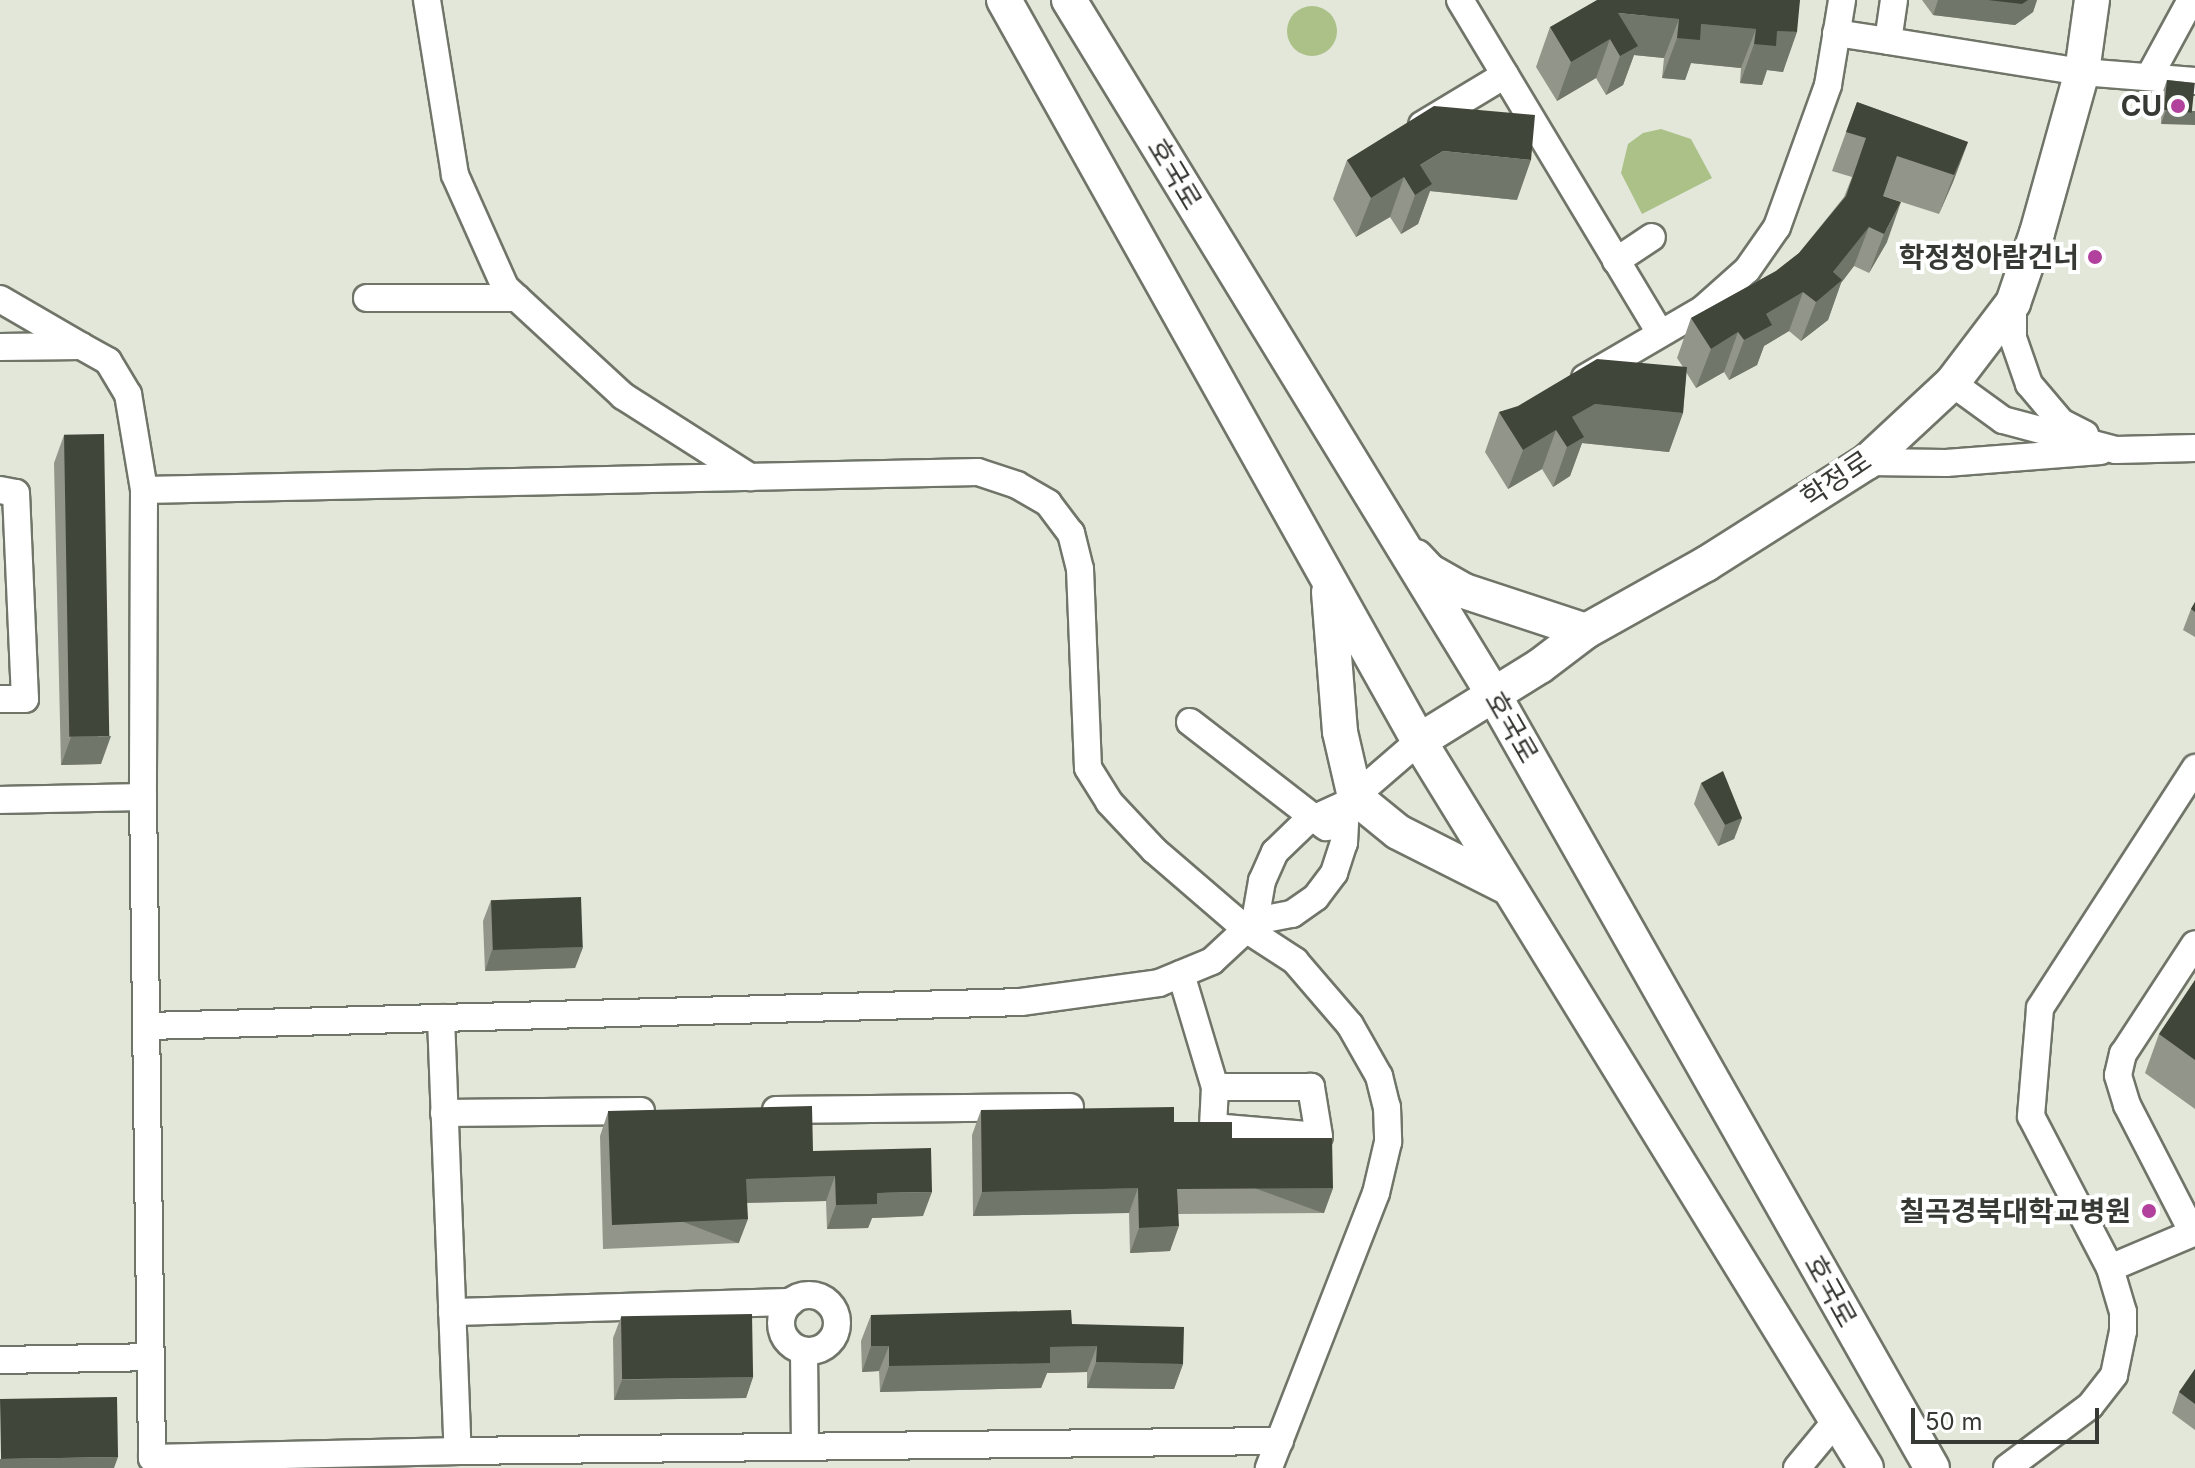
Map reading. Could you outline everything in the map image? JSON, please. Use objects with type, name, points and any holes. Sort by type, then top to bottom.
[{"type":"main road","points":[[1004,0],[1419,741],[1866,1468]]},
{"type":"main road","name":"호국로","points":[[1069,0],[1492,692],[1932,1468]]},
{"type":"main road","name":"학정로","points":[[1419,741],[1492,692],[1540,666],[1586,631],[1706,564],[1867,462],[1952,383],[2013,303],[2037,233],[2082,72],[2092,0]]},
{"type":"main road","points":[[1387,524],[1429,571],[1464,591],[1586,631]]},
{"type":"main road","points":[[1328,577],[1340,732],[1351,801],[1398,832],[1509,888]]},
{"type":"street","points":[[427,0],[455,175],[505,287],[623,396],[750,477]]},
{"type":"street","points":[[1460,0],[1660,333]]},
{"type":"street","points":[[1564,391],[1703,309],[1747,270],[1777,227],[1828,85],[1842,0]]},
{"type":"street","points":[[1888,41],[1894,0]]},
{"type":"street","points":[[2149,77],[2191,0]]},
{"type":"street","points":[[1836,33],[2082,72],[2195,81]]},
{"type":"street","points":[[1399,139],[1505,75]]},
{"type":"street","points":[[1616,261],[1652,237]]},
{"type":"street","points":[[367,298],[517,298]]},
{"type":"street","points":[[0,299],[108,361],[128,394],[144,490],[143,797],[152,1463],[318,1461],[458,1451],[582,1458],[696,1457],[805,1445],[1280,1441]]},
{"type":"street","points":[[2013,303],[2013,338],[2029,384],[2061,422],[2116,450]]},
{"type":"street","points":[[0,347],[81,346]]},
{"type":"street","points":[[1952,383],[2003,420],[2116,450]]},
{"type":"street","points":[[1867,462],[1946,463],[2116,450],[2195,448]]},
{"type":"street","points":[[144,490],[978,472],[1017,485],[1048,503],[1071,533],[1080,569],[1088,768],[1109,802],[1154,850],[1295,961],[1350,1025],[1379,1076],[1387,1107],[1388,1142],[1376,1193],[1269,1468]]},
{"type":"street","points":[[0,490],[16,493],[25,699],[0,699]]},
{"type":"street","points":[[1190,722],[1344,843]]},
{"type":"street","points":[[1251,925],[1262,881],[1275,852],[1316,818],[1351,801],[1419,741]]},
{"type":"street","points":[[2007,1468],[2090,1406],[2114,1375],[2123,1312],[2110,1268],[2031,1116],[2040,1008],[2195,768]]},
{"type":"street","points":[[0,800],[143,797]]},
{"type":"street","points":[[148,1026],[1021,1002],[1159,983],[1212,961],[1251,925],[1292,914],[1316,897],[1334,873],[1344,843],[1351,801]]},
{"type":"street","points":[[2110,1268],[2194,1232],[2127,1105],[2118,1075],[2123,1054],[2195,944]]},
{"type":"street","points":[[1181,974],[1215,1087]]},
{"type":"street","points":[[441,1018],[458,1451]]},
{"type":"street","points":[[754,1110],[1070,1107]]},
{"type":"street","points":[[444,1113],[661,1111]]},
{"type":"street","points":[[818,1296],[833,1308],[837,1317],[835,1335],[829,1343],[822,1348],[804,1351],[788,1342],[781,1326],[781,1317],[791,1302],[799,1297],[818,1296]]},
{"type":"street","points":[[452,1312],[791,1302]]},
{"type":"street","points":[[804,1351],[805,1445]]},
{"type":"street","points":[[0,1360],[151,1357]]},
{"type":"street","points":[[1797,1468],[1836,1421]]},
{"type":"green space","points":[[1312,6],[1330,13],[1337,31],[1330,49],[1312,56],[1294,49],[1287,31],[1294,13]]},
{"type":"green space","points":[[1661,129],[1691,139],[1712,178],[1642,214],[1621,173],[1628,144],[1643,133]]},
{"type":"building","points":[[1597,0],[1800,0],[1797,32],[1777,31],[1776,46],[1754,44],[1756,29],[1701,24],[1700,40],[1677,38],[1679,19],[1618,13],[1638,46],[1620,56],[1610,39],[1571,62],[1550,27]]},
{"type":"building","points":[[1988,0],[2028,0],[2022,4]]},
{"type":"building","points":[[2167,80],[2195,83],[2192,113],[2164,110]]},
{"type":"building","points":[[1857,102],[1968,142],[1954,175],[1897,156],[1883,196],[1901,202],[1884,234],[1869,227],[1833,272],[1842,280],[1816,302],[1803,292],[1766,314],[1772,325],[1744,340],[1738,332],[1711,349],[1691,318],[1776,271],[1799,253],[1846,196],[1866,138],[1846,132]]},
{"type":"building","points":[[1434,106],[1535,115],[1531,160],[1443,151],[1420,165],[1432,184],[1415,195],[1404,177],[1371,198],[1347,160]]},
{"type":"building","points":[[1597,359],[1687,367],[1683,413],[1595,404],[1572,417],[1584,437],[1567,447],[1556,430],[1523,450],[1499,412],[1518,406]]},
{"type":"building","points":[[104,434],[109,736],[69,737],[64,435]]},
{"type":"building","points":[[1723,771],[1742,818],[1725,825],[1701,783]]},
{"type":"building","points":[[581,897],[583,947],[493,950],[491,900]]},
{"type":"building","points":[[2195,980],[2195,1060],[2159,1034]]},
{"type":"building","points":[[812,1106],[813,1151],[931,1148],[932,1192],[877,1193],[877,1204],[836,1205],[835,1176],[746,1179],[748,1219],[612,1225],[608,1111]]},
{"type":"building","points":[[1174,1107],[1174,1122],[1232,1122],[1232,1138],[1332,1138],[1333,1188],[1177,1189],[1179,1226],[1139,1228],[1138,1188],[982,1192],[981,1110]]},
{"type":"building","points":[[1071,1310],[1072,1324],[1184,1327],[1183,1364],[1096,1362],[1097,1346],[1050,1347],[1050,1363],[889,1366],[889,1346],[871,1346],[871,1315]]},
{"type":"building","points":[[752,1314],[753,1377],[622,1379],[621,1316]]},
{"type":"building","points":[[2195,1369],[2195,1404],[2179,1392]]},
{"type":"building","points":[[117,1397],[118,1457],[1,1459],[0,1399]]},
{"type":"place","name":"CU","points":[[2178,106]]},
{"type":"place","name":"학정청아람건너","points":[[2095,257]]},
{"type":"place","name":"칠곡경북대학교병원","points":[[2149,1211]]}]
